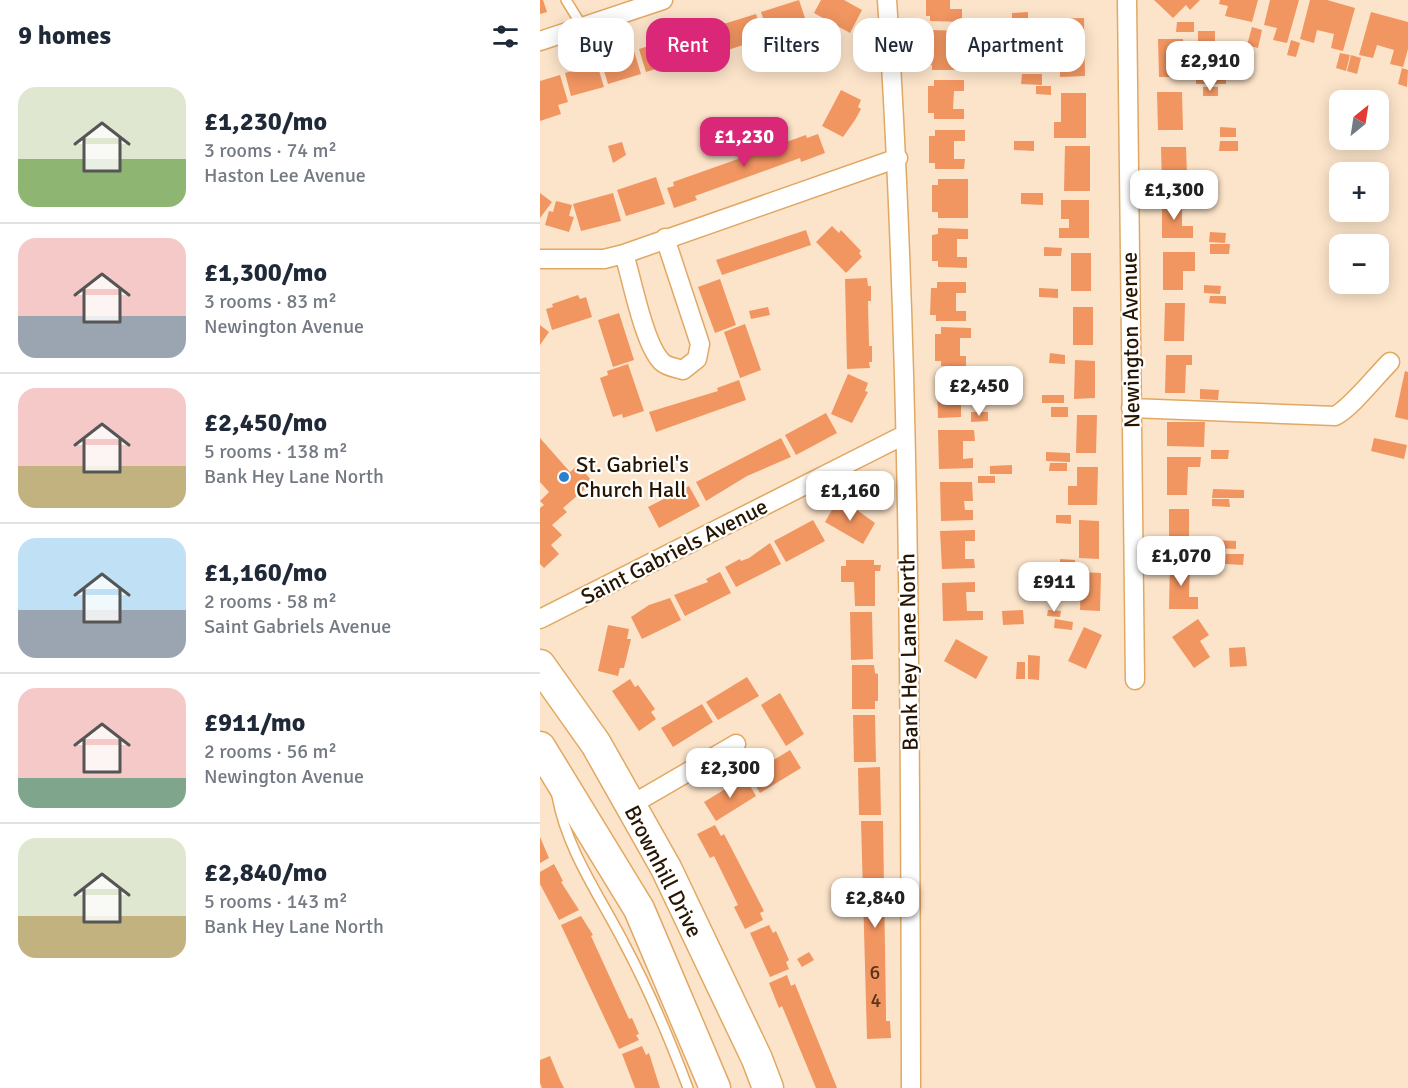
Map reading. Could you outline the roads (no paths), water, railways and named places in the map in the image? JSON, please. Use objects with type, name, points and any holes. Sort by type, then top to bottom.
[{"type":"highway","name":"Brownhill Drive","points":[[540,665],[596,744],[666,868],[757,1059],[768,1088]]},
{"type":"highway","name":"Brownhill Drive","points":[[540,747],[639,909],[715,1088]]},
{"type":"street","points":[[607,18],[663,0]]},
{"type":"street","name":"Bank Hey Lane North","points":[[887,0],[898,158],[910,707],[912,1088]]},
{"type":"street","name":"Newington Avenue","points":[[1127,0],[1135,680]]},
{"type":"street","points":[[540,41],[558,35]]},
{"type":"street","points":[[540,259],[604,259],[624,254],[898,158]]},
{"type":"street","points":[[624,254],[648,337],[656,355],[663,364],[683,370],[697,359],[700,344],[665,238]]},
{"type":"street","points":[[1131,408],[1335,416],[1346,410],[1361,390],[1390,362]]},
{"type":"street","name":"Saint Gabriels Avenue","points":[[540,619],[904,435]]},
{"type":"street","points":[[631,805],[736,744]]},
{"type":"lane","points":[[566,0],[577,18]]},
{"type":"lane","points":[[557,772],[557,795],[561,820],[626,946],[688,1088]]},
{"type":"place","name":"St. Gabriel's Church Hall","points":[[564,477]]}]
